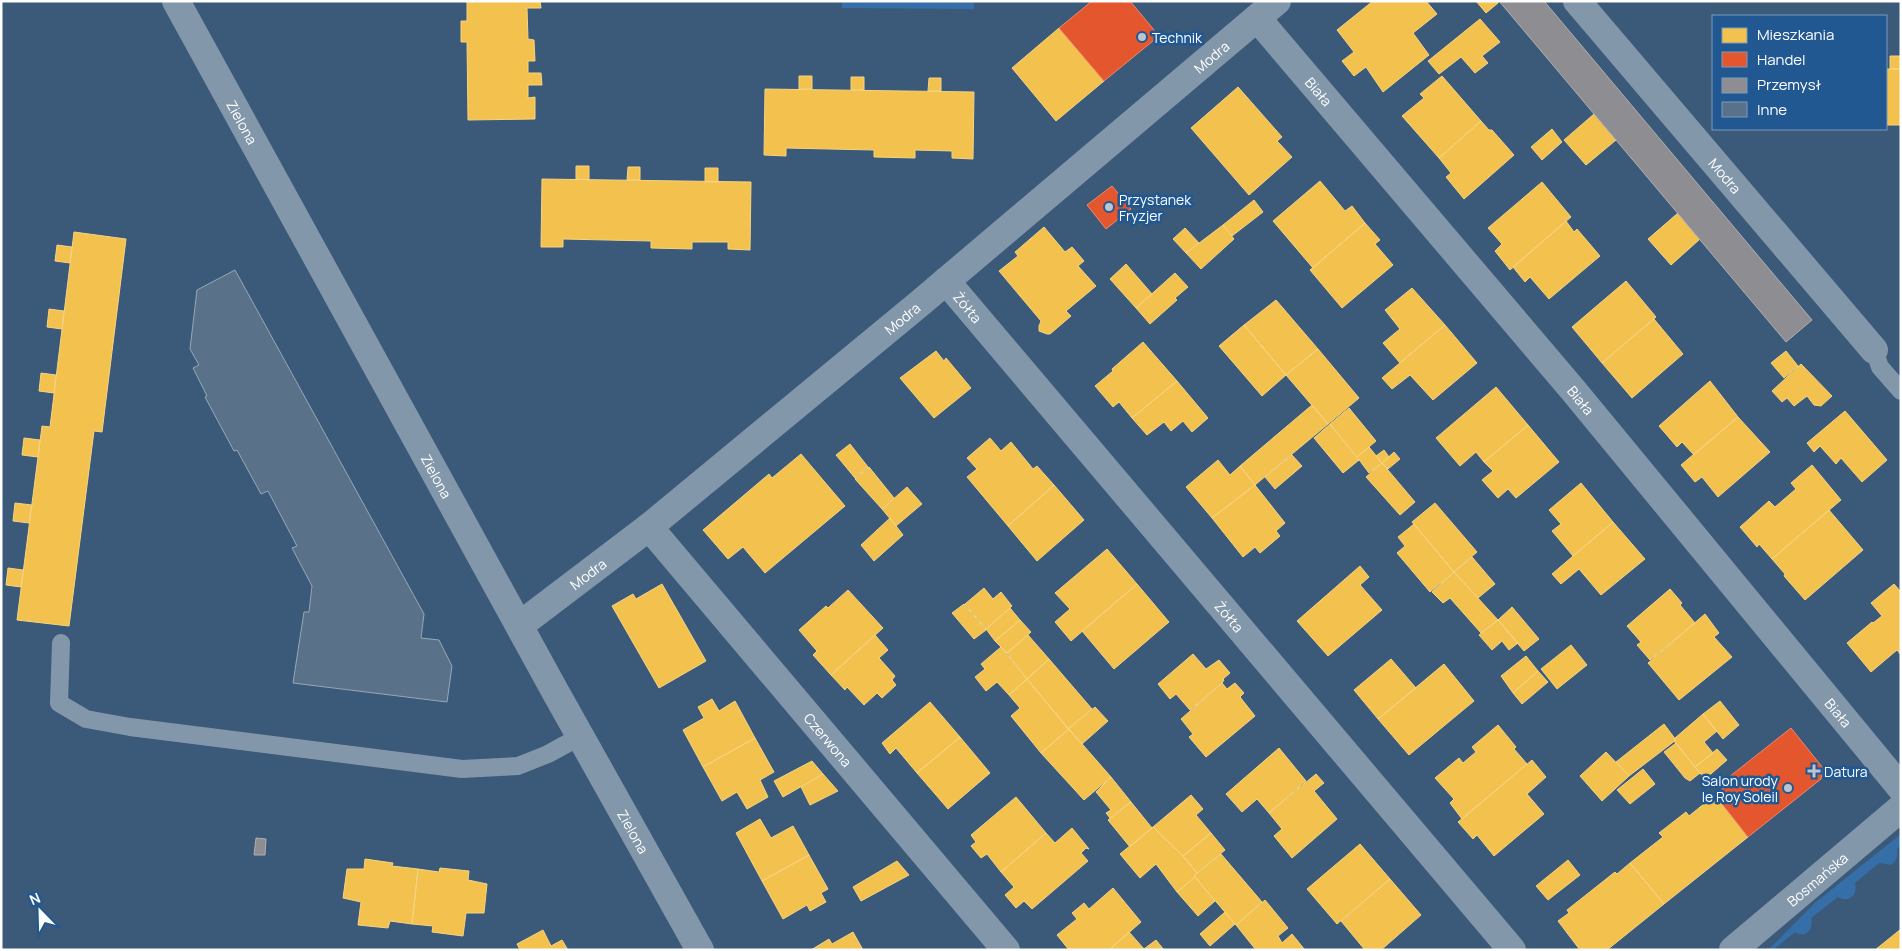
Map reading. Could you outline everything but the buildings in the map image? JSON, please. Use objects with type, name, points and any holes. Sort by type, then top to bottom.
[{"type":"street","name":"Zielona","points":[[176,1],[700,950]]},
{"type":"street","name":"Modra","points":[[520,625],[649,527],[946,282],[1277,1]]},
{"type":"street","name":"Modra","points":[[1577,1],[1874,350]]},
{"type":"street","name":"Biała","points":[[1257,18],[1567,382],[1901,788]]},
{"type":"street","name":"Żółta","points":[[946,282],[1512,950]]},
{"type":"street","name":"Czerwona","points":[[649,527],[1006,950]]},
{"type":"street","name":"Bosmańska","points":[[1733,950],[1901,808]]},
{"type":"lane","points":[[1874,350],[1880,367],[1901,391]]},
{"type":"lane","points":[[61,643],[59,703],[86,719],[130,728],[462,769],[518,766],[548,754],[581,736]]},
{"type":"shaded area","points":[[842,1],[974,1],[974,9],[842,8]]},
{"type":"shaded area","points":[[1901,834],[1901,845],[1897,849],[1896,860],[1891,865],[1879,863],[1855,883],[1856,888],[1852,897],[1842,899],[1838,897],[1811,918],[1811,926],[1806,934],[1795,932],[1773,950],[1768,950],[1816,902]]},
{"type":"place","name":"Technik","points":[[1142,37]]},
{"type":"place","name":"Przystanek Fryzjer","points":[[1109,207]]},
{"type":"place","name":"Datura","points":[[1814,771]]},
{"type":"place","name":"Salon urody le Roy Soleil","points":[[1788,788]]}]
